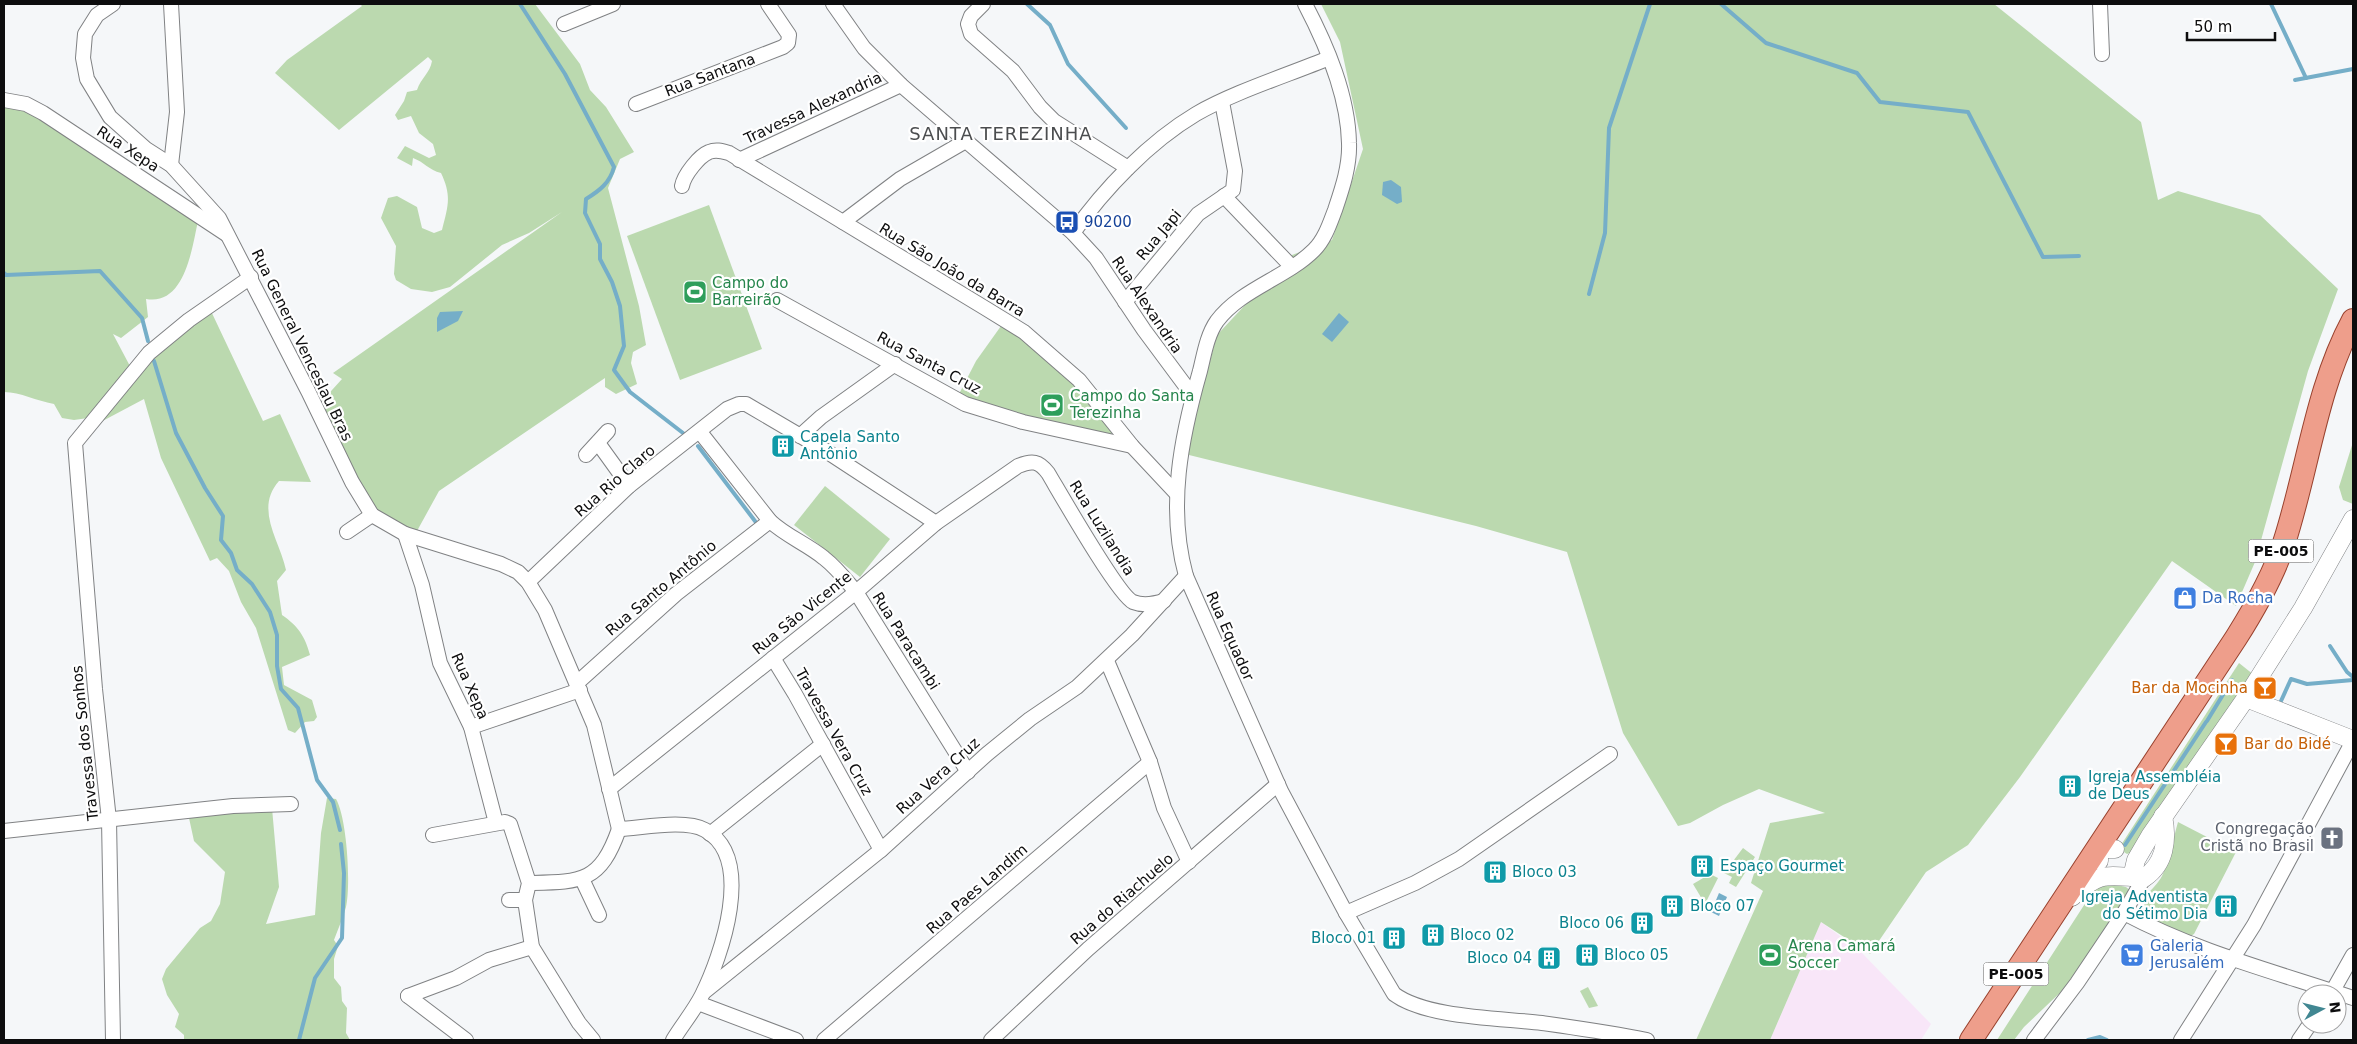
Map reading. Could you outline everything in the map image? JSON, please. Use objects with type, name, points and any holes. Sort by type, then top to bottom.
[{"type":"main road","name":"PE-005","points":[[1971,1040],[2061,907],[2107,845],[2243,627],[2270,579],[2284,543],[2332,368],[2353,320]]},
{"type":"street","name":"Rua General Venceslau Bras","points":[[113,4],[97,15],[85,34],[83,58],[87,79],[110,117],[146,149],[171,165],[219,218],[251,277],[352,482],[372,515],[405,534],[501,564],[518,572],[528,582]]},
{"type":"street","points":[[171,4],[177,112],[171,165]]},
{"type":"street","points":[[564,24],[613,4]]},
{"type":"street","name":"Rua Santana","points":[[636,104],[788,43],[789,35],[768,4]]},
{"type":"street","name":"Rua Alexandria","points":[[833,4],[864,48],[901,86],[964,142],[1073,233],[1096,258],[1125,302],[1193,396]]},
{"type":"street","points":[[983,4],[972,16],[969,30],[1013,71],[1040,107],[1054,121],[1128,168]]},
{"type":"street","name":"Rua Equador","points":[[1305,4],[1330,58],[1340,87],[1350,145],[1347,168],[1341,193],[1323,237],[1316,248],[1292,267],[1246,296],[1225,312],[1216,322],[1210,335],[1193,396],[1179,458],[1177,494],[1180,551],[1186,576],[1278,784],[1346,914],[1394,994],[1440,1011],[1610,1032],[1648,1040]]},
{"type":"street","points":[[2100,4],[2102,54]]},
{"type":"street","points":[[1073,233],[1091,208],[1128,168],[1165,136],[1196,114],[1330,58]]},
{"type":"street","name":"Travessa Alexandria","points":[[739,160],[901,86]]},
{"type":"street","name":"Rua Xepa","points":[[4,100],[26,104],[43,113],[229,236]]},
{"type":"street","points":[[1222,102],[1235,172],[1233,190],[1224,196],[1292,267]]},
{"type":"street","points":[[843,222],[900,179],[964,142]]},
{"type":"street","name":"Rua São João da Barra","points":[[682,186],[689,172],[710,151],[718,150],[739,160],[1024,332],[1079,380],[1132,446],[1177,494]]},
{"type":"street","name":"Rua Japi","points":[[1125,302],[1198,214],[1224,196]]},
{"type":"street","name":"Travessa dos Sonhos","points":[[113,1040],[110,820],[95,690],[74,443],[149,354],[189,320],[251,277]]},
{"type":"street","name":"Rua Santa Cruz","points":[[778,300],[965,404],[1023,422],[1132,446]]},
{"type":"street","points":[[895,364],[822,417],[800,436],[936,523]]},
{"type":"street","name":"Rua Rio Claro","points":[[528,582],[629,486],[728,409],[739,404],[746,404],[800,436]]},
{"type":"street","points":[[586,455],[608,432]]},
{"type":"street","name":"Rua Paracambi","points":[[700,432],[770,522],[781,532],[825,558],[839,570],[856,592],[906,669],[968,772]]},
{"type":"street","points":[[598,444],[629,486]]},
{"type":"street","name":"Rua Luzilandia","points":[[1018,466],[1029,462],[1042,465],[1127,598],[1144,604],[1164,601]]},
{"type":"street","name":"Rua São Vicente","points":[[609,789],[856,592],[936,523],[1018,466]]},
{"type":"street","points":[[347,532],[372,515]]},
{"type":"street","points":[[2061,907],[2088,882],[2101,876],[2137,877],[2157,866],[2162,855],[2166,831],[2163,816],[2246,698],[2303,608],[2353,519]]},
{"type":"street","name":"Rua Santo Antônio","points":[[578,687],[676,594],[770,522]]},
{"type":"street","name":"Rua Xepa","points":[[405,534],[422,585],[440,663],[471,727],[501,822],[510,824],[529,883]]},
{"type":"street","name":"Rua Vera Cruz","points":[[701,998],[881,850],[1030,718],[1063,698],[1107,661],[1186,576]]},
{"type":"street","points":[[528,582],[545,610],[594,726],[619,829],[610,854],[596,870],[582,880],[529,883],[525,900],[532,947],[579,1023],[593,1040]]},
{"type":"street","name":"Travessa Vera Cruz","points":[[773,658],[881,850]]},
{"type":"street","points":[[1107,661],[1150,762],[1164,808],[1189,862]]},
{"type":"street","points":[[471,727],[578,687]]},
{"type":"street","points":[[2181,1040],[2234,960],[2353,740],[2246,698]]},
{"type":"street","points":[[710,834],[823,744]]},
{"type":"street","points":[[1346,914],[1415,883],[1459,859],[1510,826],[1610,754]]},
{"type":"street","name":"Rua Paes Landim","points":[[824,1040],[1150,762]]},
{"type":"street","name":"Rua do Riachuelo","points":[[991,1040],[1088,949],[1278,784]]},
{"type":"street","points":[[4,831],[233,806],[291,804]]},
{"type":"street","points":[[433,834],[501,822]]},
{"type":"street","points":[[619,829],[677,825],[696,827],[710,834],[719,842],[732,875],[732,892],[725,932],[701,998],[673,1040]]},
{"type":"street","points":[[2109,876],[2099,862],[2107,845],[2137,877]]},
{"type":"street","points":[[2034,1040],[2077,983],[2124,913],[2137,877]]},
{"type":"street","points":[[582,880],[599,915]]},
{"type":"street","points":[[509,900],[525,900]]},
{"type":"street","points":[[2124,913],[2173,936],[2234,960],[2305,984]]},
{"type":"street","points":[[466,1040],[408,996],[456,978],[489,960],[532,947]]},
{"type":"street","points":[[2337,984],[2353,955]]},
{"type":"street","points":[[701,998],[793,1040]]},
{"type":"shaded area","points":[[1821,922],[1860,951],[1931,1024],[1921,1040],[1770,1040]]},
{"type":"green space","points":[[360,4],[535,4],[580,64],[590,90],[606,107],[634,152],[620,159],[608,188],[639,306],[646,345],[633,352],[631,363],[637,384],[616,394],[605,387],[605,378],[439,491],[417,531],[398,526],[370,508],[328,422],[322,401],[342,379],[333,373],[562,212],[529,233],[502,245],[450,287],[432,292],[411,289],[396,280],[394,274],[396,246],[381,218],[388,198],[397,196],[417,207],[422,228],[434,233],[442,230],[448,201],[447,188],[441,173],[413,158],[412,166],[397,158],[405,146],[429,158],[436,155],[433,144],[419,133],[411,116],[398,120],[395,115],[404,101],[407,92],[417,90],[432,61],[428,57],[339,130],[275,73],[287,60],[362,6]]},
{"type":"green space","points":[[1321,4],[1994,4],[2141,122],[2158,200],[2178,191],[2260,215],[2338,289],[2308,371],[2255,562],[2236,606],[2172,561],[2020,777],[1968,845],[1926,872],[1870,954],[1821,922],[1770,1040],[1696,1040],[1763,891],[1751,883],[1770,823],[1825,813],[1759,789],[1723,805],[1690,823],[1678,826],[1623,733],[1567,552],[1476,526],[1185,454],[1217,335],[1292,255],[1332,240],[1363,149],[1340,42]]},
{"type":"green space","points":[[4,104],[28,110],[198,221],[189,259],[178,285],[170,294],[159,299],[146,299],[148,317],[121,338],[113,334],[131,368],[88,418],[74,420],[62,418],[54,404],[16,393],[4,392]]},
{"type":"green space","name":"Campo do Barreirão","points":[[709,205],[762,349],[680,380],[627,236]]},
{"type":"green space","points":[[210,309],[263,421],[280,414],[311,482],[279,481],[272,492],[269,503],[271,525],[286,570],[277,581],[282,615],[300,632],[306,642],[310,655],[282,667],[284,685],[312,700],[317,717],[314,721],[305,722],[295,733],[288,730],[256,628],[241,602],[229,571],[217,558],[210,561],[161,458],[144,399],[95,425],[138,371]]},
{"type":"green space","points":[[1001,326],[1023,337],[1082,388],[1114,436],[981,406],[959,394],[976,361]]},
{"type":"green space","points":[[2353,442],[2353,504],[2343,500],[2339,487]]},
{"type":"green space","points":[[825,486],[890,539],[860,577],[794,525]]},
{"type":"green space","points":[[2239,663],[2254,675],[2132,852],[2127,854],[2121,850],[2121,845]]},
{"type":"green space","points":[[327,798],[336,799],[340,808],[347,852],[348,884],[346,907],[334,940],[338,946],[334,959],[334,978],[341,987],[342,1001],[347,1008],[346,1033],[350,1040],[184,1040],[184,1035],[175,1027],[179,1014],[167,995],[162,979],[166,969],[200,928],[211,921],[220,904],[225,872],[194,841],[189,818],[272,808],[279,887],[266,924],[315,915],[321,833]]},
{"type":"green space","points":[[2178,822],[2236,852],[2194,934],[2187,938],[2143,917],[2142,910],[2144,899],[2159,881],[2165,870]]},
{"type":"green space","points":[[1743,848],[1755,857],[1736,887],[1729,883],[1732,877],[1724,873]]},
{"type":"green space","points":[[1710,874],[1718,878],[1705,904],[1693,884]]},
{"type":"green space","points":[[2102,882],[2126,887],[2132,892],[2065,988],[2024,1027],[2014,1040],[1997,1040],[2097,885]]},
{"type":"green space","points":[[1588,987],[1598,1006],[1589,1008],[1580,991]]},
{"type":"water","points":[[1391,180],[1401,187],[1402,202],[1397,204],[1382,195],[1383,182]]},
{"type":"water","points":[[463,311],[458,321],[437,332],[437,318],[440,312]]},
{"type":"water","points":[[1339,313],[1349,322],[1332,342],[1322,334]]},
{"type":"water","points":[[1719,893],[1727,897],[1719,916],[1711,912]]},
{"type":"waterway","points":[[520,4],[565,74],[614,167],[610,178],[586,199],[585,213],[600,244],[600,259],[612,282],[620,306],[624,346],[614,370],[630,392],[683,433]]},
{"type":"waterway","points":[[1027,4],[1050,25],[1068,64],[1126,128]]},
{"type":"waterway","points":[[1589,294],[1605,233],[1609,128],[1650,4]]},
{"type":"waterway","points":[[1721,4],[1766,43],[1857,73],[1880,102],[1968,112],[2043,257],[2079,256]]},
{"type":"waterway","points":[[2271,4],[2306,78]]},
{"type":"waterway","points":[[2295,80],[2353,69]]},
{"type":"waterway","points":[[4,273],[6,275],[100,271],[142,318],[148,341]]},
{"type":"waterway","points":[[154,361],[176,433],[205,488],[223,516],[221,540],[231,553],[237,570],[252,584],[270,612],[277,635],[277,666],[281,689],[298,708],[317,780],[333,802],[340,830]]},
{"type":"waterway","points":[[698,446],[758,525]]},
{"type":"waterway","points":[[2330,646],[2347,672],[2353,677]]},
{"type":"waterway","points":[[2281,701],[2291,679],[2307,684],[2353,680]]},
{"type":"waterway","points":[[2207,721],[2232,680]]},
{"type":"waterway","points":[[2125,845],[2206,722]]},
{"type":"waterway","points":[[299,1040],[315,978],[342,938],[344,873],[341,844]]},
{"type":"waterway","points":[[2088,1040],[2100,1037],[2107,1040]]},
{"type":"place","name":"90200","points":[[1067,222]]},
{"type":"place","name":"Campo do Barreirão","points":[[695,292]]},
{"type":"place","name":"Campo do Santa Terezinha","points":[[1052,405]]},
{"type":"place","name":"Capela Santo Antônio","points":[[783,446]]},
{"type":"place","name":"Da Rocha","points":[[2185,598]]},
{"type":"place","name":"Bar da Mocinha","points":[[2265,688]]},
{"type":"place","name":"Bar do Bidé","points":[[2226,744]]},
{"type":"place","name":"Igreja Assembléia de Deus","points":[[2070,786]]},
{"type":"place","name":"Congregação Cristã no Brasil","points":[[2332,838]]},
{"type":"place","name":"Espaço Gourmet","points":[[1702,866]]},
{"type":"place","name":"Bloco 03","points":[[1495,872]]},
{"type":"place","name":"Bloco 07","points":[[1672,906]]},
{"type":"place","name":"Igreja Adventista do Sétimo Dia","points":[[2226,906]]},
{"type":"place","name":"Bloco 06","points":[[1642,923]]},
{"type":"place","name":"Bloco 02","points":[[1433,935]]},
{"type":"place","name":"Bloco 01","points":[[1394,938]]},
{"type":"place","name":"Bloco 05","points":[[1587,955]]},
{"type":"place","name":"Arena Camará Soccer","points":[[1770,955]]},
{"type":"place","name":"Galeria Jerusalém","points":[[2132,955]]},
{"type":"place","name":"Bloco 04","points":[[1549,958]]},
{"type":"district","name":"SANTA TEREZINHA","points":[[1001,134]]}]
